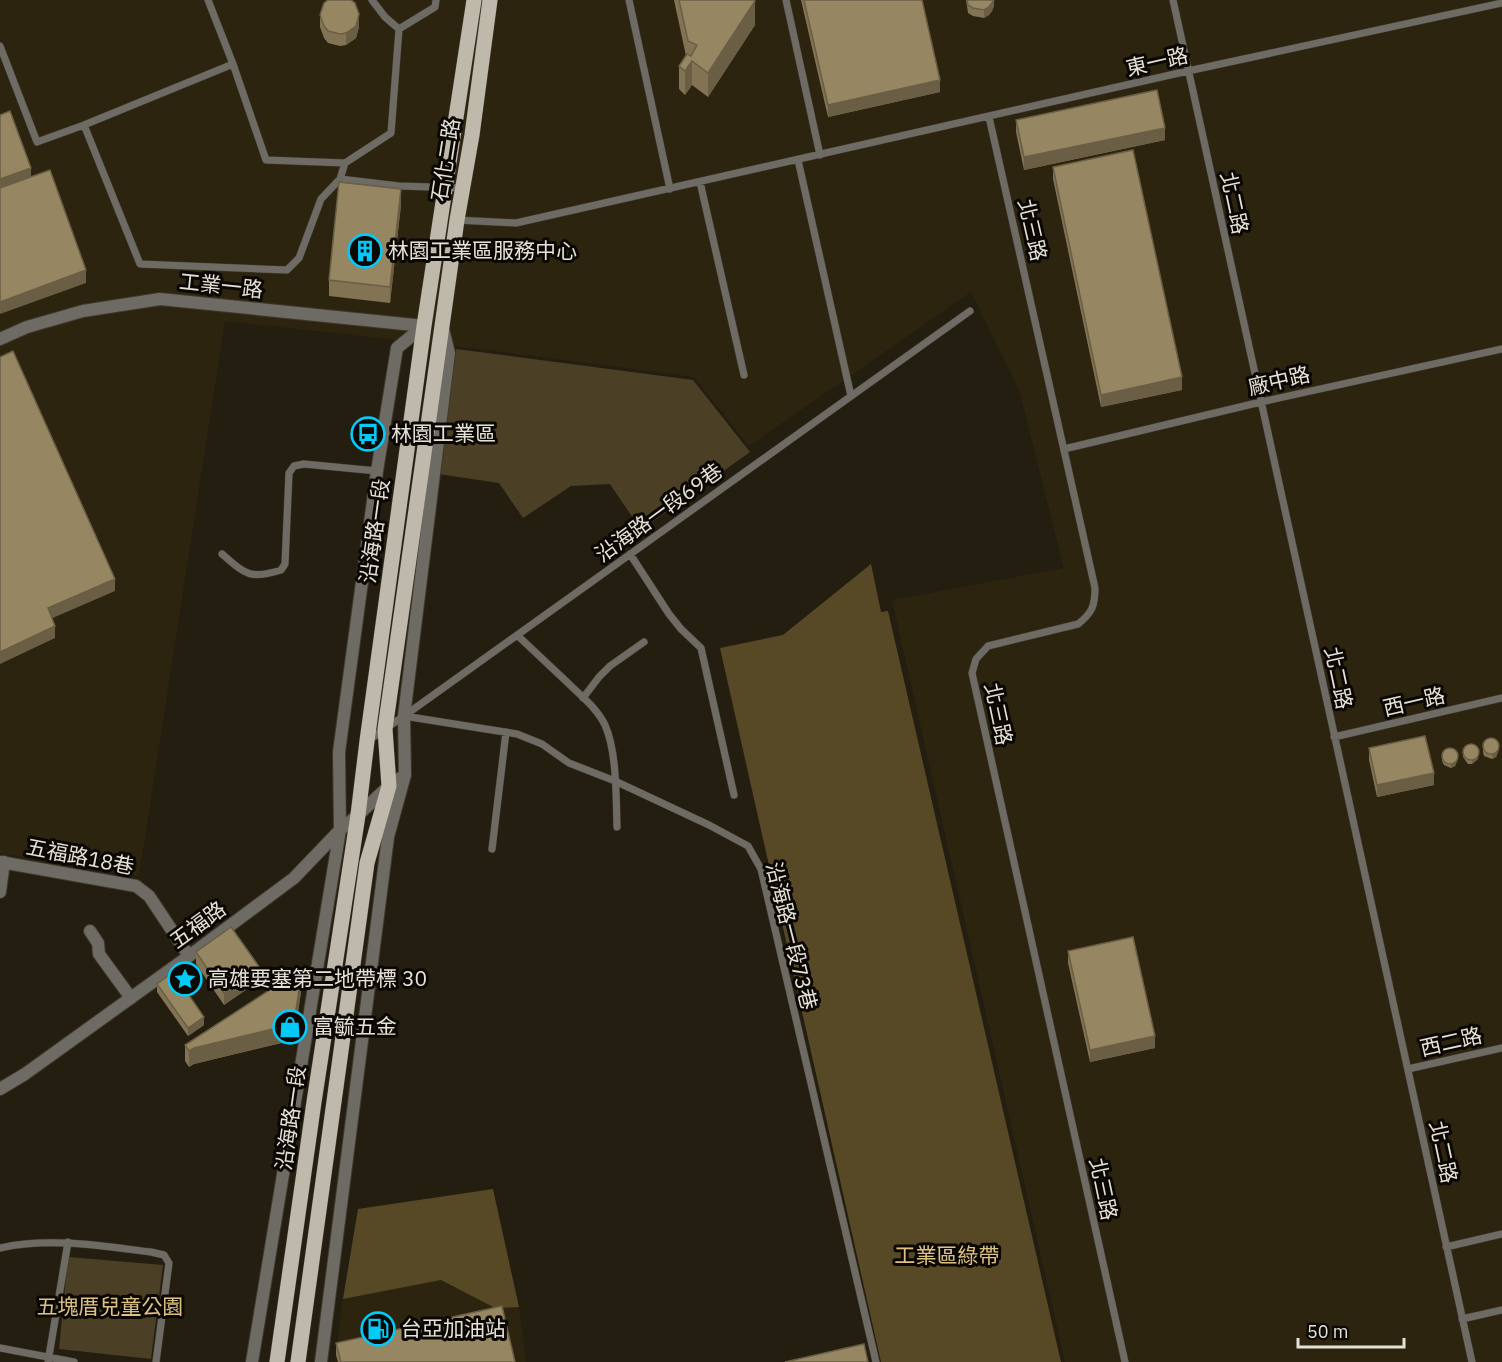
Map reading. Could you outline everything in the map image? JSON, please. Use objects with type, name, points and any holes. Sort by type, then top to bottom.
[{"type":"main road","name":"石化二路","points":[[442,327],[449,219],[446,187],[474,0]]},
{"type":"main road","name":"石化二路","points":[[424,326],[449,219],[462,188],[472,135],[490,0]]},
{"type":"main road","name":"沿海路一段","points":[[278,1362],[314,1102],[358,815],[424,326]]},
{"type":"main road","name":"沿海路一段","points":[[298,1362],[367,863],[389,786],[385,729],[442,327]]},
{"type":"street","name":"工業一路","points":[[0,339],[27,327],[83,310],[160,299],[424,326]]},
{"type":"street","name":"沿海路一段","points":[[252,1362],[340,830],[339,752],[376,471],[397,348],[424,326]]},
{"type":"street","points":[[321,1362],[388,837],[405,776],[404,716],[449,353],[442,327]]},
{"type":"street","name":"五福路","points":[[0,1089],[25,1074],[294,878],[340,830],[389,786],[405,776]]},
{"type":"street","points":[[0,892],[2,862]]},
{"type":"street","name":"五福路18巷","points":[[2,862],[136,886],[149,896],[189,956]]},
{"type":"street","points":[[90,931],[98,943],[99,954],[130,998]]},
{"type":"lane","points":[[208,0],[266,160],[345,163],[391,133],[399,29]]},
{"type":"lane","points":[[372,0],[385,17],[399,29]]},
{"type":"lane","points":[[399,29],[435,7],[436,0]]},
{"type":"lane","points":[[629,0],[670,189]]},
{"type":"lane","points":[[786,0],[820,155]]},
{"type":"lane","name":"北二路","points":[[1173,0],[1472,1362]]},
{"type":"lane","name":"東一路","points":[[449,219],[516,223],[1188,71],[1502,3]]},
{"type":"lane","points":[[0,46],[37,142],[233,64]]},
{"type":"lane","name":"北三路","points":[[989,117],[1095,588],[1095,601],[1089,615],[1078,624],[988,646],[976,659],[972,673],[1125,1362]]},
{"type":"lane","points":[[84,125],[140,264],[287,270],[299,258],[321,199],[340,179],[345,163]]},
{"type":"lane","points":[[798,160],[851,396]]},
{"type":"lane","points":[[340,179],[399,186],[462,188]]},
{"type":"lane","points":[[700,182],[744,375]]},
{"type":"lane","name":"沿海路一段69巷","points":[[367,741],[970,311]]},
{"type":"lane","name":"工業一路","points":[[424,326],[442,327]]},
{"type":"lane","name":"廠中路","points":[[1064,449],[1261,402],[1502,349]]},
{"type":"lane","points":[[222,554],[241,571],[252,575],[281,570],[285,564],[288,473],[294,466],[304,464],[376,471]]},
{"type":"lane","points":[[630,554],[669,614],[701,648],[734,795]]},
{"type":"lane","points":[[517,635],[583,698],[605,725],[611,744],[617,826]]},
{"type":"lane","points":[[583,698],[610,666],[644,642]]},
{"type":"lane","name":"西一路","points":[[1334,737],[1502,698]]},
{"type":"lane","name":"沿海路一段73巷","points":[[404,716],[518,734],[542,744],[568,763],[615,781],[748,846],[761,869],[876,1362]]},
{"type":"lane","points":[[492,849],[506,732]]},
{"type":"lane","name":"西二路","points":[[1408,1069],[1502,1048]]},
{"type":"lane","points":[[1446,1247],[1502,1234]]},
{"type":"lane","points":[[0,1248],[20,1244],[68,1242],[164,1255],[169,1263],[156,1362]]},
{"type":"lane","points":[[49,1360],[68,1242]]},
{"type":"lane","points":[[1462,1319],[1502,1310]]},
{"type":"lane","points":[[0,1348],[49,1360],[74,1362]]},
{"type":"shaded area","points":[[0,0],[1502,0],[1502,1362],[1065,1362],[892,600],[1064,568],[1020,392],[971,292],[749,446],[694,377],[487,350],[225,321],[139,876],[0,853]]},
{"type":"shaded area","points":[[441,1280],[495,1308],[519,1307],[526,1362],[335,1362],[343,1299]]},
{"type":"green space","points":[[456,349],[693,380],[750,452],[641,530],[610,484],[571,486],[523,518],[499,483],[438,474]]},
{"type":"green space","name":"工業區綠帶","points":[[871,564],[881,612],[888,611],[1061,1362],[881,1362],[720,648],[783,635]]},
{"type":"green space","points":[[493,1189],[519,1307],[495,1308],[441,1280],[343,1299],[358,1209]]},
{"type":"green space","name":"五塊厝兒童公園","points":[[68,1257],[163,1265],[151,1359],[59,1349]]},
{"type":"building","points":[[328,0],[351,0],[355,3],[359,14],[356,26],[346,33],[328,31],[320,15],[324,3]]},
{"type":"building","points":[[679,0],[755,1],[708,73],[692,61],[685,71],[679,66],[687,54],[691,56],[697,45],[688,41]]},
{"type":"building","points":[[804,0],[922,0],[940,80],[828,105]]},
{"type":"building","points":[[967,0],[994,0],[984,10],[973,8],[968,5]]},
{"type":"building","points":[[1157,90],[1165,128],[1024,157],[1016,120]]},
{"type":"building","points":[[10,111],[31,168],[0,179],[0,115]]},
{"type":"building","points":[[1133,150],[1182,377],[1101,395],[1053,167]]},
{"type":"building","points":[[50,170],[86,270],[0,302],[0,188]]},
{"type":"building","name":"林園工業區服務中心","points":[[339,182],[401,189],[390,287],[329,280]]},
{"type":"building","points":[[13,351],[115,579],[48,608],[55,626],[0,652],[0,357]]},
{"type":"building","points":[[1425,736],[1434,773],[1377,785],[1369,748]]},
{"type":"building","points":[[1491,738],[1499,746],[1491,754],[1483,746]]},
{"type":"building","points":[[1471,744],[1479,752],[1471,760],[1463,752]]},
{"type":"building","points":[[1450,748],[1458,756],[1450,764],[1442,756]]},
{"type":"building","points":[[231,927],[260,968],[224,993],[196,952]]},
{"type":"building","points":[[1133,937],[1155,1036],[1090,1050],[1068,951]]},
{"type":"building","points":[[302,969],[294,1024],[189,1051],[185,1045]]},
{"type":"building","points":[[173,972],[204,1017],[188,1028],[157,984]]},
{"type":"building","points":[[502,1306],[515,1362],[341,1362],[336,1343]]},
{"type":"building","points":[[864,1344],[868,1362],[785,1362]]},
{"type":"place","name":"林園工業區服務中心","points":[[365,251]]},
{"type":"place","name":"林園工業區","points":[[368,434]]},
{"type":"place","name":"高雄要塞第二地帶標 30","points":[[185,979]]},
{"type":"place","name":"富毓五金","points":[[290,1027]]},
{"type":"place","name":"台亞加油站","points":[[378,1329]]}]
